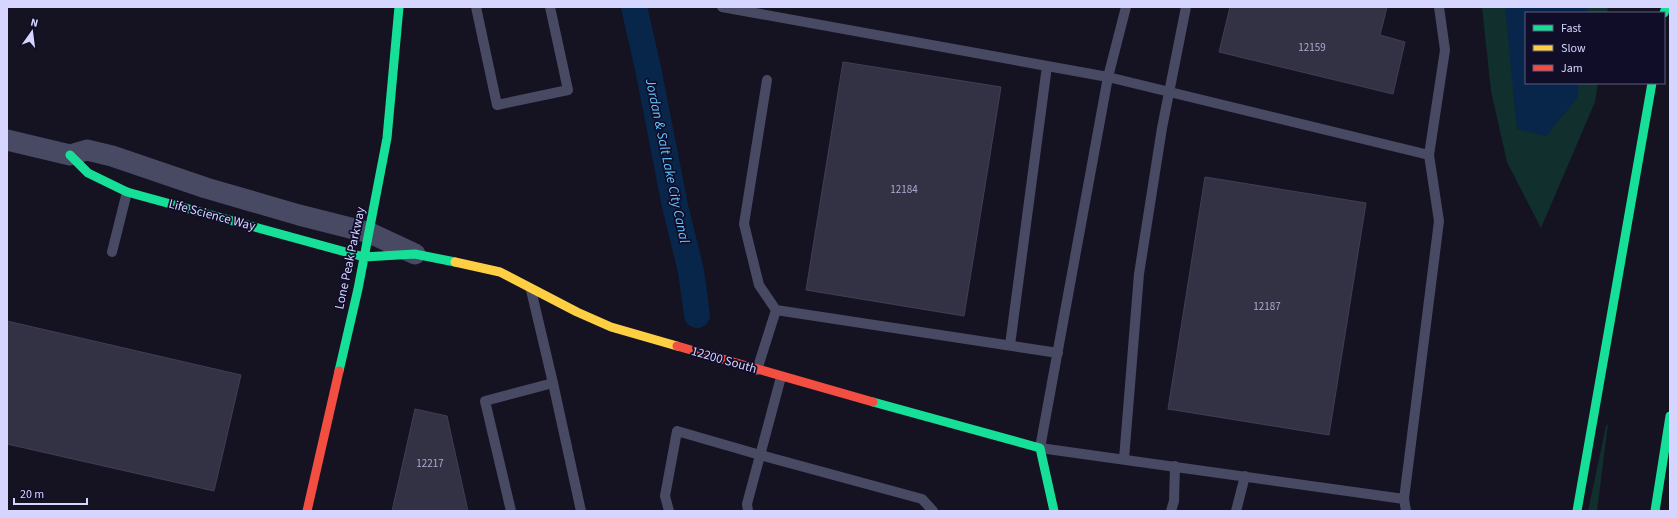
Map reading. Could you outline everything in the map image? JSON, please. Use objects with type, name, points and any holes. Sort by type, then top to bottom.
[{"type":"main road","name":"Lone Peak Parkway","points":[[307,511],[370,233],[387,138],[399,7]]},
{"type":"main road","points":[[1577,511],[1652,84]]},
{"type":"main road","name":"Life Science Way","points":[[70,155],[88,173],[126,192],[364,257]]},
{"type":"main road","name":"12200 South","points":[[364,257],[415,254],[500,272],[530,286],[577,312],[610,327],[781,377],[1040,448]]},
{"type":"main road","points":[[1655,511],[1670,416]]},
{"type":"main road","points":[[1040,448],[1054,511]]},
{"type":"street","name":"Life Science Way","points":[[7,140],[70,155],[87,150],[112,156],[206,188],[298,215],[370,233]]},
{"type":"street","name":"12200 South","points":[[370,233],[415,254]]},
{"type":"lane","points":[[476,7],[497,105],[568,90],[550,7]]},
{"type":"lane","points":[[722,7],[1108,77],[1429,154]]},
{"type":"lane","points":[[1126,7],[1108,77],[1040,448],[1404,499]]},
{"type":"lane","points":[[1124,459],[1139,274],[1168,92],[1186,7]]},
{"type":"lane","points":[[1406,511],[1404,499],[1439,221],[1429,154],[1446,50],[1439,7]]},
{"type":"lane","points":[[1010,346],[1047,66]]},
{"type":"lane","points":[[767,80],[744,224],[759,285],[776,310],[1058,353]]},
{"type":"lane","points":[[112,252],[126,192]]},
{"type":"lane","points":[[530,286],[581,511]]},
{"type":"lane","points":[[758,370],[776,310]]},
{"type":"lane","points":[[748,511],[747,504],[781,377]]},
{"type":"lane","points":[[511,511],[485,401],[553,383]]},
{"type":"lane","points":[[669,511],[665,496],[677,431],[922,499],[933,511]]},
{"type":"lane","points":[[1171,511],[1174,501],[1175,466]]},
{"type":"lane","points":[[1236,511],[1245,476]]},
{"type":"green space","points":[[1482,7],[1608,7],[1607,12],[1525,12],[1525,84],[1598,84],[1595,102],[1541,228],[1507,162],[1491,91]]},
{"type":"green space","points":[[1608,424],[1597,511],[1588,511],[1606,426]]},
{"type":"water","points":[[1505,7],[1588,7],[1587,12],[1525,12],[1525,84],[1579,84],[1577,98],[1546,136],[1517,129]]},
{"type":"building","points":[[1230,7],[1387,7],[1380,35],[1405,42],[1393,94],[1219,52]]},
{"type":"building","points":[[843,62],[1001,87],[964,316],[806,290]]},
{"type":"building","points":[[1205,177],[1366,203],[1329,435],[1168,409]]},
{"type":"building","points":[[7,321],[241,375],[214,491],[7,444]]},
{"type":"building","points":[[415,409],[447,416],[468,511],[392,511]]},
{"type":"waterway","name":"Jordan & Salt Lake City Canal","points":[[634,7],[648,68],[675,206],[691,271],[697,315]]},
{"type":"traffic: fast","points":[[339,371],[358,289],[387,138],[399,7]]},
{"type":"traffic: fast","points":[[1664,12],[1666,7]]},
{"type":"traffic: fast","points":[[1577,511],[1652,84]]},
{"type":"traffic: fast","points":[[70,155],[88,173],[127,192],[364,257],[415,254],[455,262]]},
{"type":"traffic: fast","points":[[873,402],[1040,448],[1054,511]]},
{"type":"traffic: fast","points":[[1655,511],[1670,416]]},
{"type":"traffic: slow","points":[[455,262],[500,272],[577,312],[611,327],[677,346]]},
{"type":"traffic: jam","points":[[677,346],[873,402]]},
{"type":"traffic: jam","points":[[307,511],[339,371]]}]
